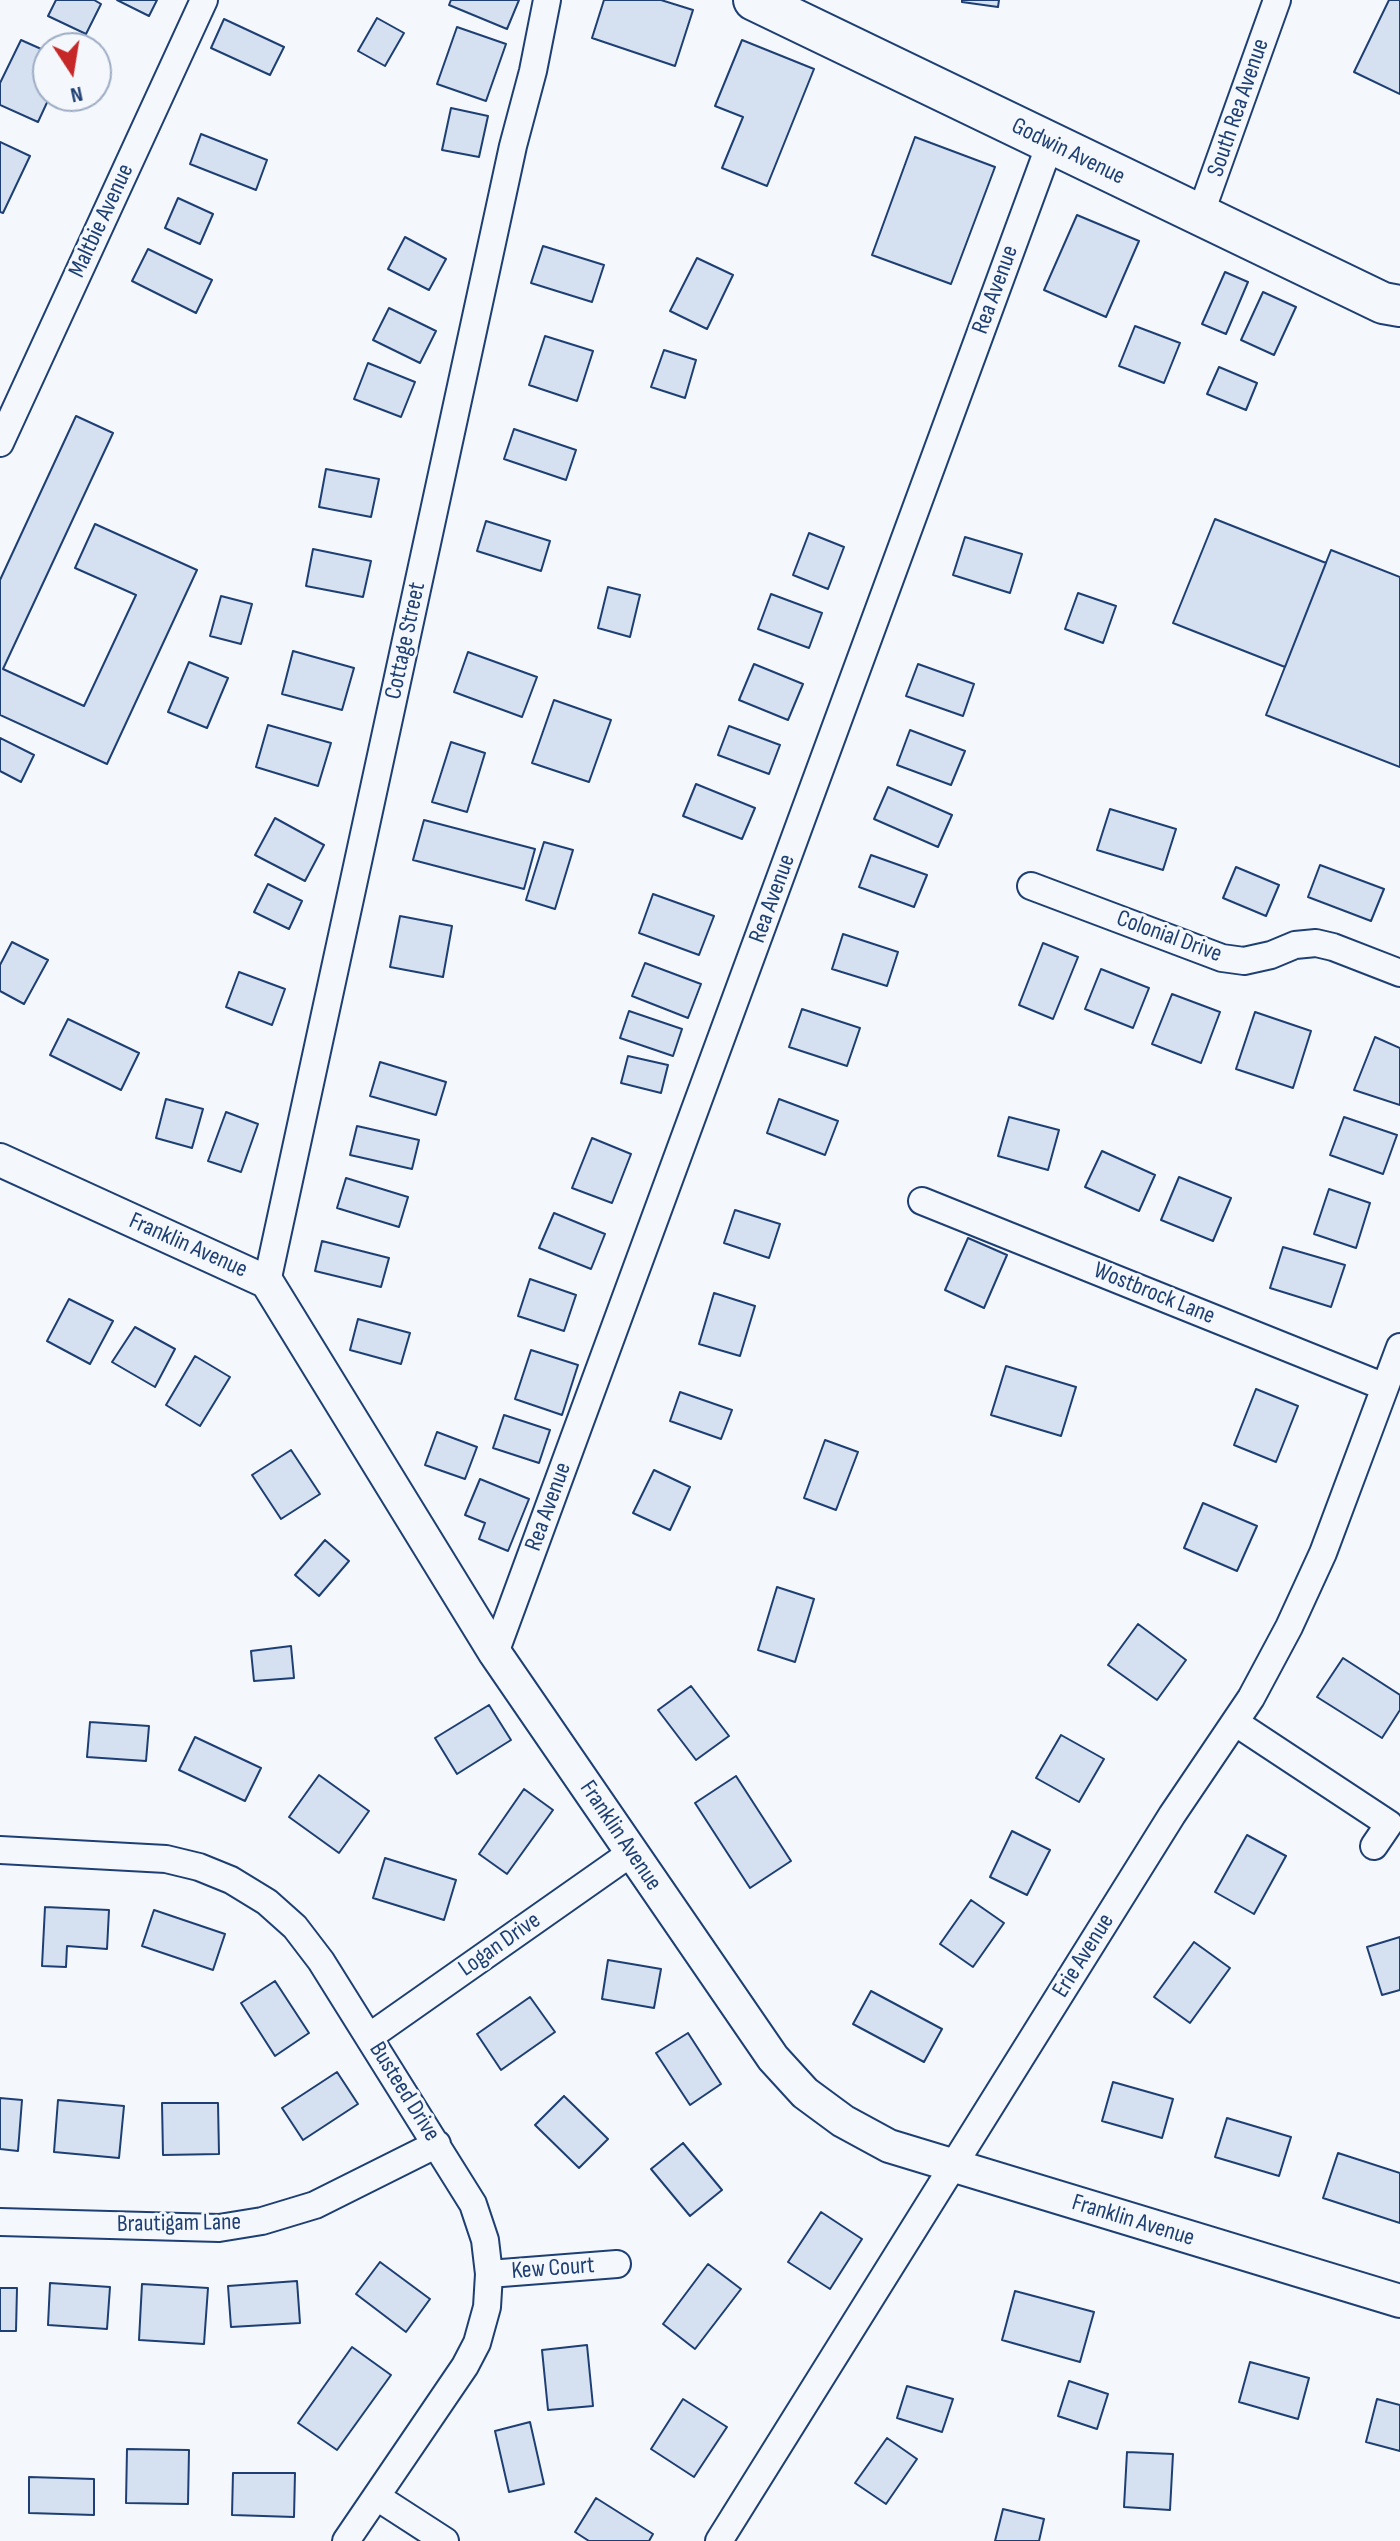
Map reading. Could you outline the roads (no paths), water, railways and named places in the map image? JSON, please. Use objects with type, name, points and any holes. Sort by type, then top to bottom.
[{"type":"main road","name":"Godwin Avenue","points":[[754,0],[1394,310]]},
{"type":"street","name":"Maltbie Avenue","points":[[0,443],[204,0]]},
{"type":"street","name":"Cottage Street","points":[[267,1282],[547,0]]},
{"type":"street","name":"South Rea Avenue","points":[[1200,215],[1277,0]]},
{"type":"street","name":"Rea Avenue","points":[[495,1653],[1050,144]]},
{"type":"street","name":"Colonial Drive","points":[[1031,886],[1222,958],[1244,961],[1295,945],[1316,943],[1400,973]]},
{"type":"street","name":"Franklin Avenue","points":[[0,1160],[267,1282],[495,1653],[773,2058],[805,2093],[843,2121],[889,2146],[1400,2301]]},
{"type":"street","name":"Wostbrock Lane","points":[[922,1201],[1385,1387]]},
{"type":"street","name":"Erie Avenue","points":[[719,2541],[1172,1815],[1236,1723],[1289,1627],[1323,1553],[1400,1347]]},
{"type":"street","points":[[1236,1723],[1389,1824],[1374,1846]]},
{"type":"street","name":"Busteed Drive","points":[[0,1850],[166,1859],[199,1867],[231,1880],[267,1902],[295,1927],[321,1961],[473,2204],[485,2240],[489,2274],[487,2307],[477,2343],[465,2366],[346,2541]]},
{"type":"street","name":"Logan Drive","points":[[369,2037],[631,1853]]},
{"type":"street","name":"Brautigam Lane","points":[[0,2222],[219,2228],[262,2221],[315,2205],[437,2144]]},
{"type":"street","name":"Kew Court","points":[[489,2274],[617,2264]]},
{"type":"street","points":[[377,2497],[445,2541]]}]
